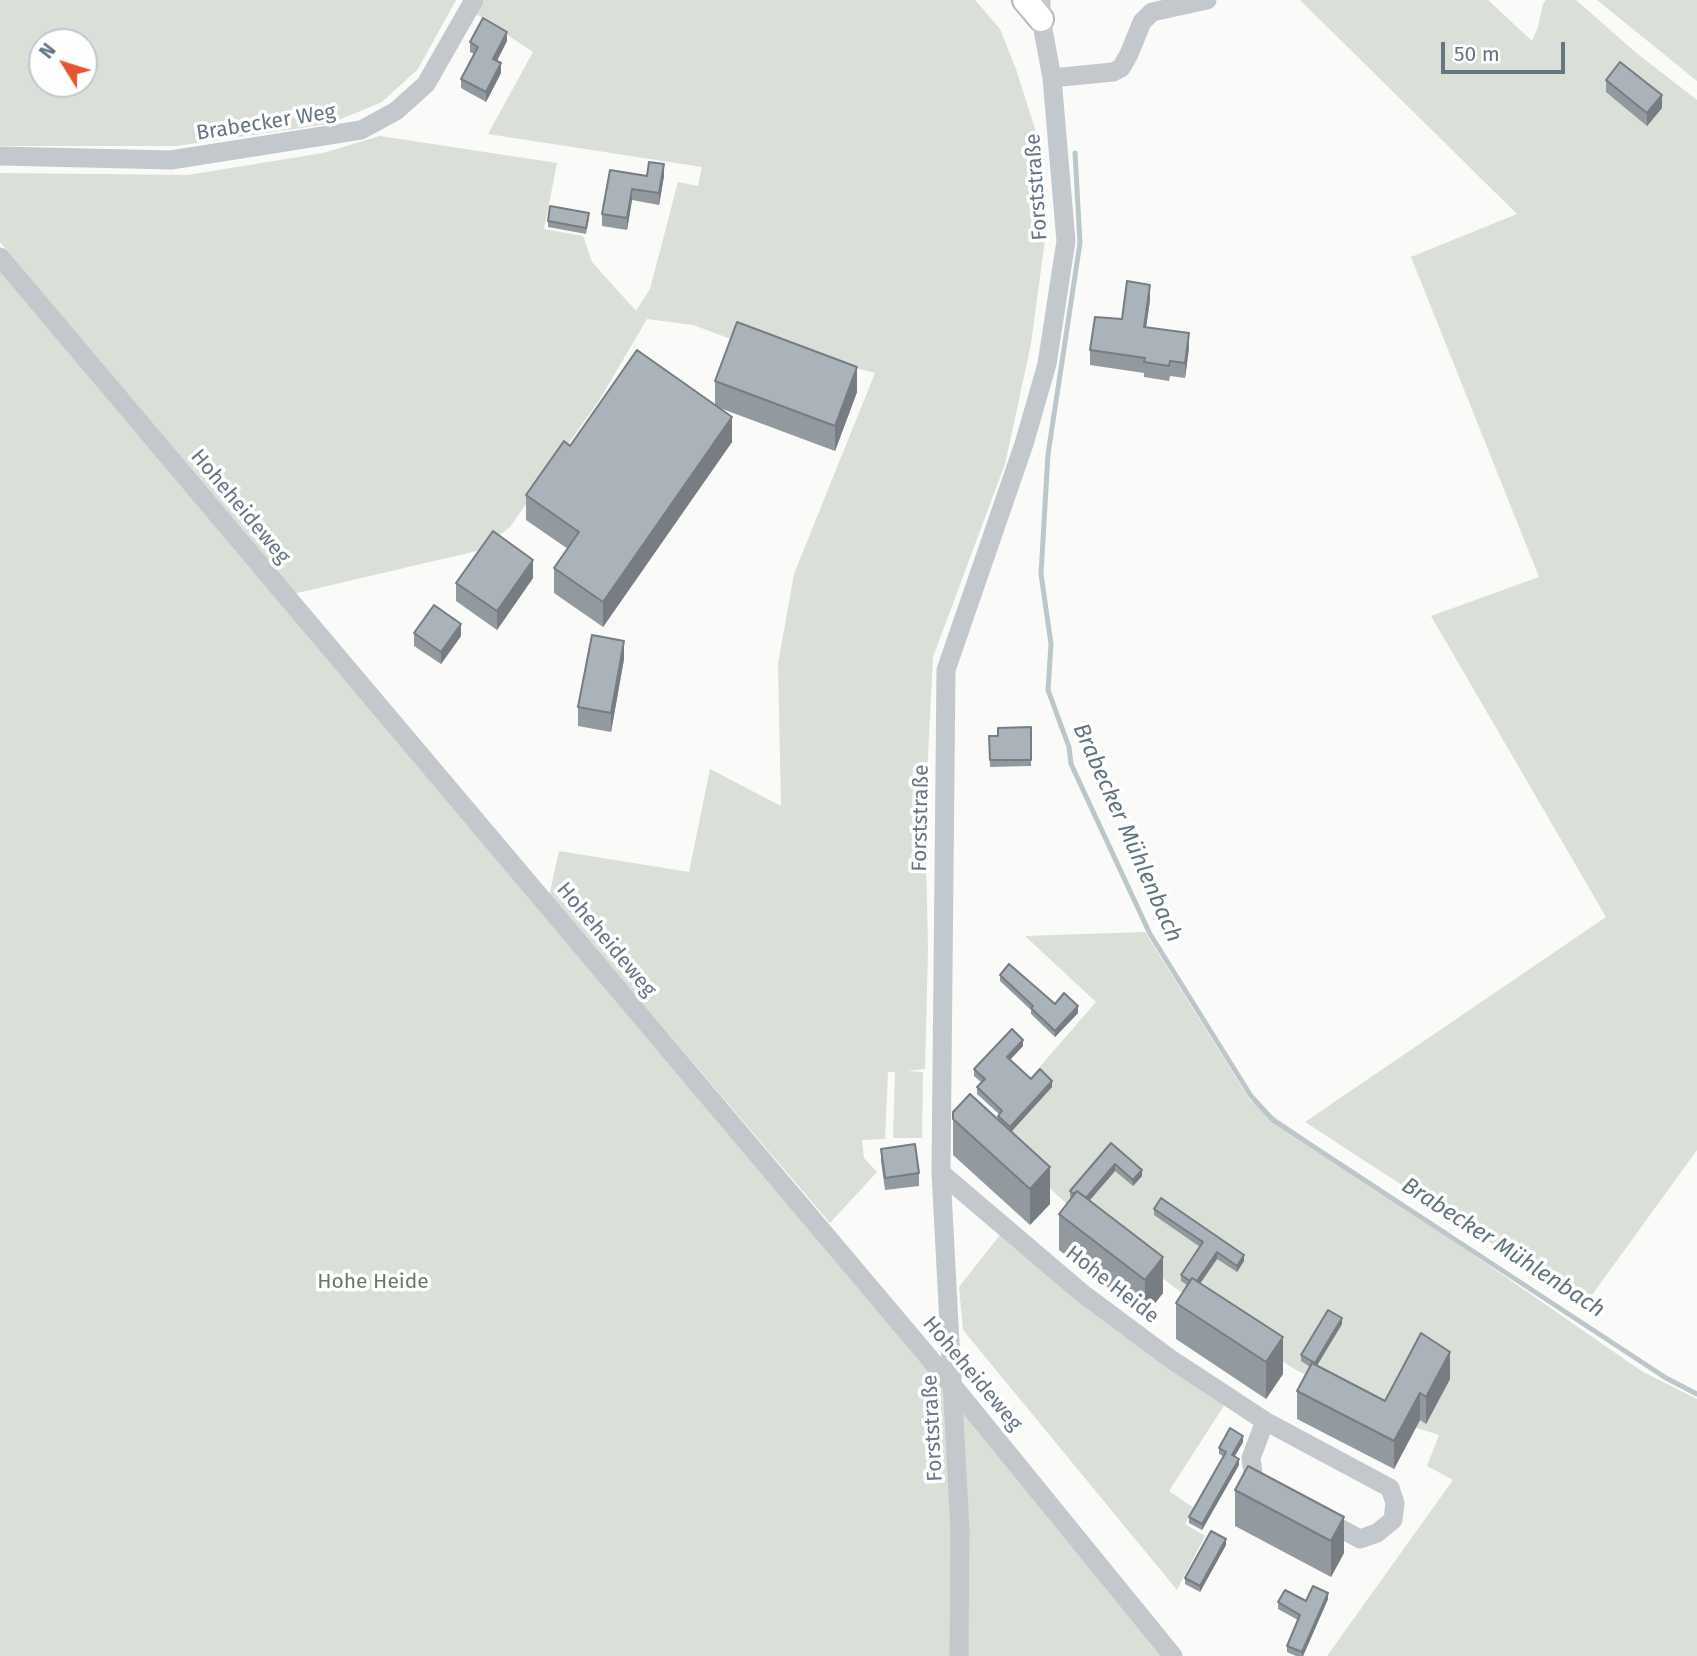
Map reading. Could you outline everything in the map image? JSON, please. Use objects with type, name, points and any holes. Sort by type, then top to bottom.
[{"type":"main road","points":[[1025,0],[1041,10]]},
{"type":"street","name":"Brabecker Weg","points":[[0,156],[171,160],[361,131],[396,111],[426,84],[474,0]]},
{"type":"street","points":[[1052,78],[1113,72],[1121,68],[1142,22],[1152,12],[1207,0]]},
{"type":"street","name":"Forststraße","points":[[959,1656],[960,1531],[941,1173],[946,670],[1024,444],[1047,364],[1066,241],[1052,78],[1041,10]]},
{"type":"street","name":"Hoheheideweg","points":[[0,257],[953,1386],[1173,1656]]},
{"type":"street","name":"Hohe Heide","points":[[941,1173],[1082,1293],[1172,1360],[1265,1421],[1390,1488],[1395,1503],[1393,1521],[1377,1533],[1360,1539],[1305,1509]]},
{"type":"street","points":[[1265,1421],[1251,1458],[1254,1480],[1285,1498]]},
{"type":"green space","points":[[0,0],[456,0],[418,69],[382,102],[329,124],[176,146],[0,146]]},
{"type":"green space","points":[[484,0],[975,0],[1000,29],[1036,132],[1046,232],[1031,344],[1005,464],[933,657],[925,815],[928,948],[925,1069],[907,1071],[923,1072],[922,1138],[893,1138],[895,1072],[888,1072],[885,1139],[862,1140],[864,1158],[877,1172],[830,1223],[649,1011],[548,901],[559,851],[689,872],[710,769],[781,806],[778,664],[794,574],[875,373],[745,340],[731,339],[693,325],[647,319],[600,399],[510,527],[481,550],[293,594],[0,242],[0,173],[188,175],[323,153],[380,136],[557,163],[544,229],[583,236],[592,262],[636,311],[650,289],[678,182],[698,186],[702,167],[488,134],[533,52],[476,14]]},
{"type":"green space","points":[[1300,0],[1488,0],[1532,41],[1546,0],[1576,0],[1634,51],[1697,100],[1697,1150],[1584,1306],[1305,1122],[1606,917],[1431,616],[1539,577],[1411,257],[1517,214]]},
{"type":"green space","points":[[1597,0],[1697,0],[1697,81]]},
{"type":"green space","name":"Hohe Heide","points":[[0,270],[1175,1656],[0,1656]]},
{"type":"green space","points":[[1145,932],[1250,1100],[1643,1372],[1697,1399],[1697,1656],[1327,1656],[1453,1480],[1427,1466],[1439,1435],[1389,1419],[1291,1367],[1174,1287],[1067,1204],[986,1129],[1096,1002],[1025,936]]},
{"type":"green space","points":[[1000,1235],[1225,1404],[1169,1491],[1194,1508],[1185,1524],[1205,1536],[1177,1590],[963,1330],[959,1287]]},
{"type":"building","points":[[483,18],[507,32],[493,59],[501,63],[486,92],[461,79],[478,47],[470,42]]},
{"type":"building","points":[[1620,62],[1662,95],[1647,113],[1606,80]]},
{"type":"building","points":[[649,162],[664,164],[659,193],[632,189],[627,218],[602,214],[610,170],[647,176]]},
{"type":"building","points":[[550,206],[589,213],[586,228],[548,221]]},
{"type":"building","points":[[1127,281],[1150,285],[1144,327],[1189,333],[1185,363],[1170,361],[1169,366],[1144,362],[1145,358],[1090,350],[1095,317],[1122,319]]},
{"type":"building","points":[[737,322],[857,367],[835,426],[715,381]]},
{"type":"building","points":[[637,350],[732,417],[603,602],[554,568],[579,532],[526,495],[564,441],[570,446]]},
{"type":"building","points":[[493,531],[533,560],[497,611],[456,583]]},
{"type":"building","points":[[434,605],[461,624],[441,652],[414,633]]},
{"type":"building","points":[[592,635],[624,641],[611,713],[578,707]]},
{"type":"building","points":[[1031,727],[1031,760],[990,760],[989,736],[998,736],[998,728]]},
{"type":"building","points":[[1009,964],[1055,1004],[1064,993],[1078,1006],[1055,1031],[1000,975]]},
{"type":"building","points":[[1012,1029],[1023,1040],[1007,1057],[1031,1079],[1040,1069],[1052,1081],[1010,1127],[998,1116],[1002,1111],[977,1087],[985,1079],[974,1069]]},
{"type":"building","points":[[970,1094],[1050,1167],[1030,1189],[953,1119],[953,1112]]},
{"type":"building","points":[[1111,1143],[1142,1170],[1133,1180],[1115,1164],[1086,1198],[1077,1191],[1074,1194],[1070,1191]]},
{"type":"building","points":[[915,1144],[919,1173],[885,1178],[881,1149]]},
{"type":"building","points":[[1077,1191],[1163,1257],[1145,1280],[1059,1214]]},
{"type":"building","points":[[1161,1198],[1244,1255],[1237,1266],[1217,1252],[1197,1281],[1192,1278],[1190,1281],[1181,1275],[1203,1242],[1154,1209]]},
{"type":"building","points":[[1192,1278],[1283,1337],[1266,1362],[1176,1303]]},
{"type":"building","points":[[1328,1310],[1342,1318],[1315,1363],[1301,1355]]},
{"type":"building","points":[[1421,1333],[1450,1352],[1426,1397],[1420,1393],[1394,1441],[1297,1391],[1312,1363],[1385,1401]]},
{"type":"building","points":[[1230,1428],[1243,1436],[1232,1455],[1239,1459],[1202,1524],[1189,1517],[1226,1452],[1219,1448]]},
{"type":"building","points":[[1248,1466],[1344,1517],[1331,1541],[1235,1490]]},
{"type":"building","points":[[1211,1531],[1226,1539],[1200,1586],[1185,1578]]},
{"type":"building","points":[[1313,1586],[1328,1593],[1302,1652],[1287,1646],[1300,1615],[1278,1602],[1285,1590],[1306,1601]]},
{"type":"waterway","name":"Brabecker Mühlenbach","points":[[1075,153],[1080,243],[1048,454],[1041,574],[1051,644],[1048,690],[1069,747],[1071,764],[1150,934],[1251,1096],[1273,1120],[1666,1378],[1697,1394]]}]
